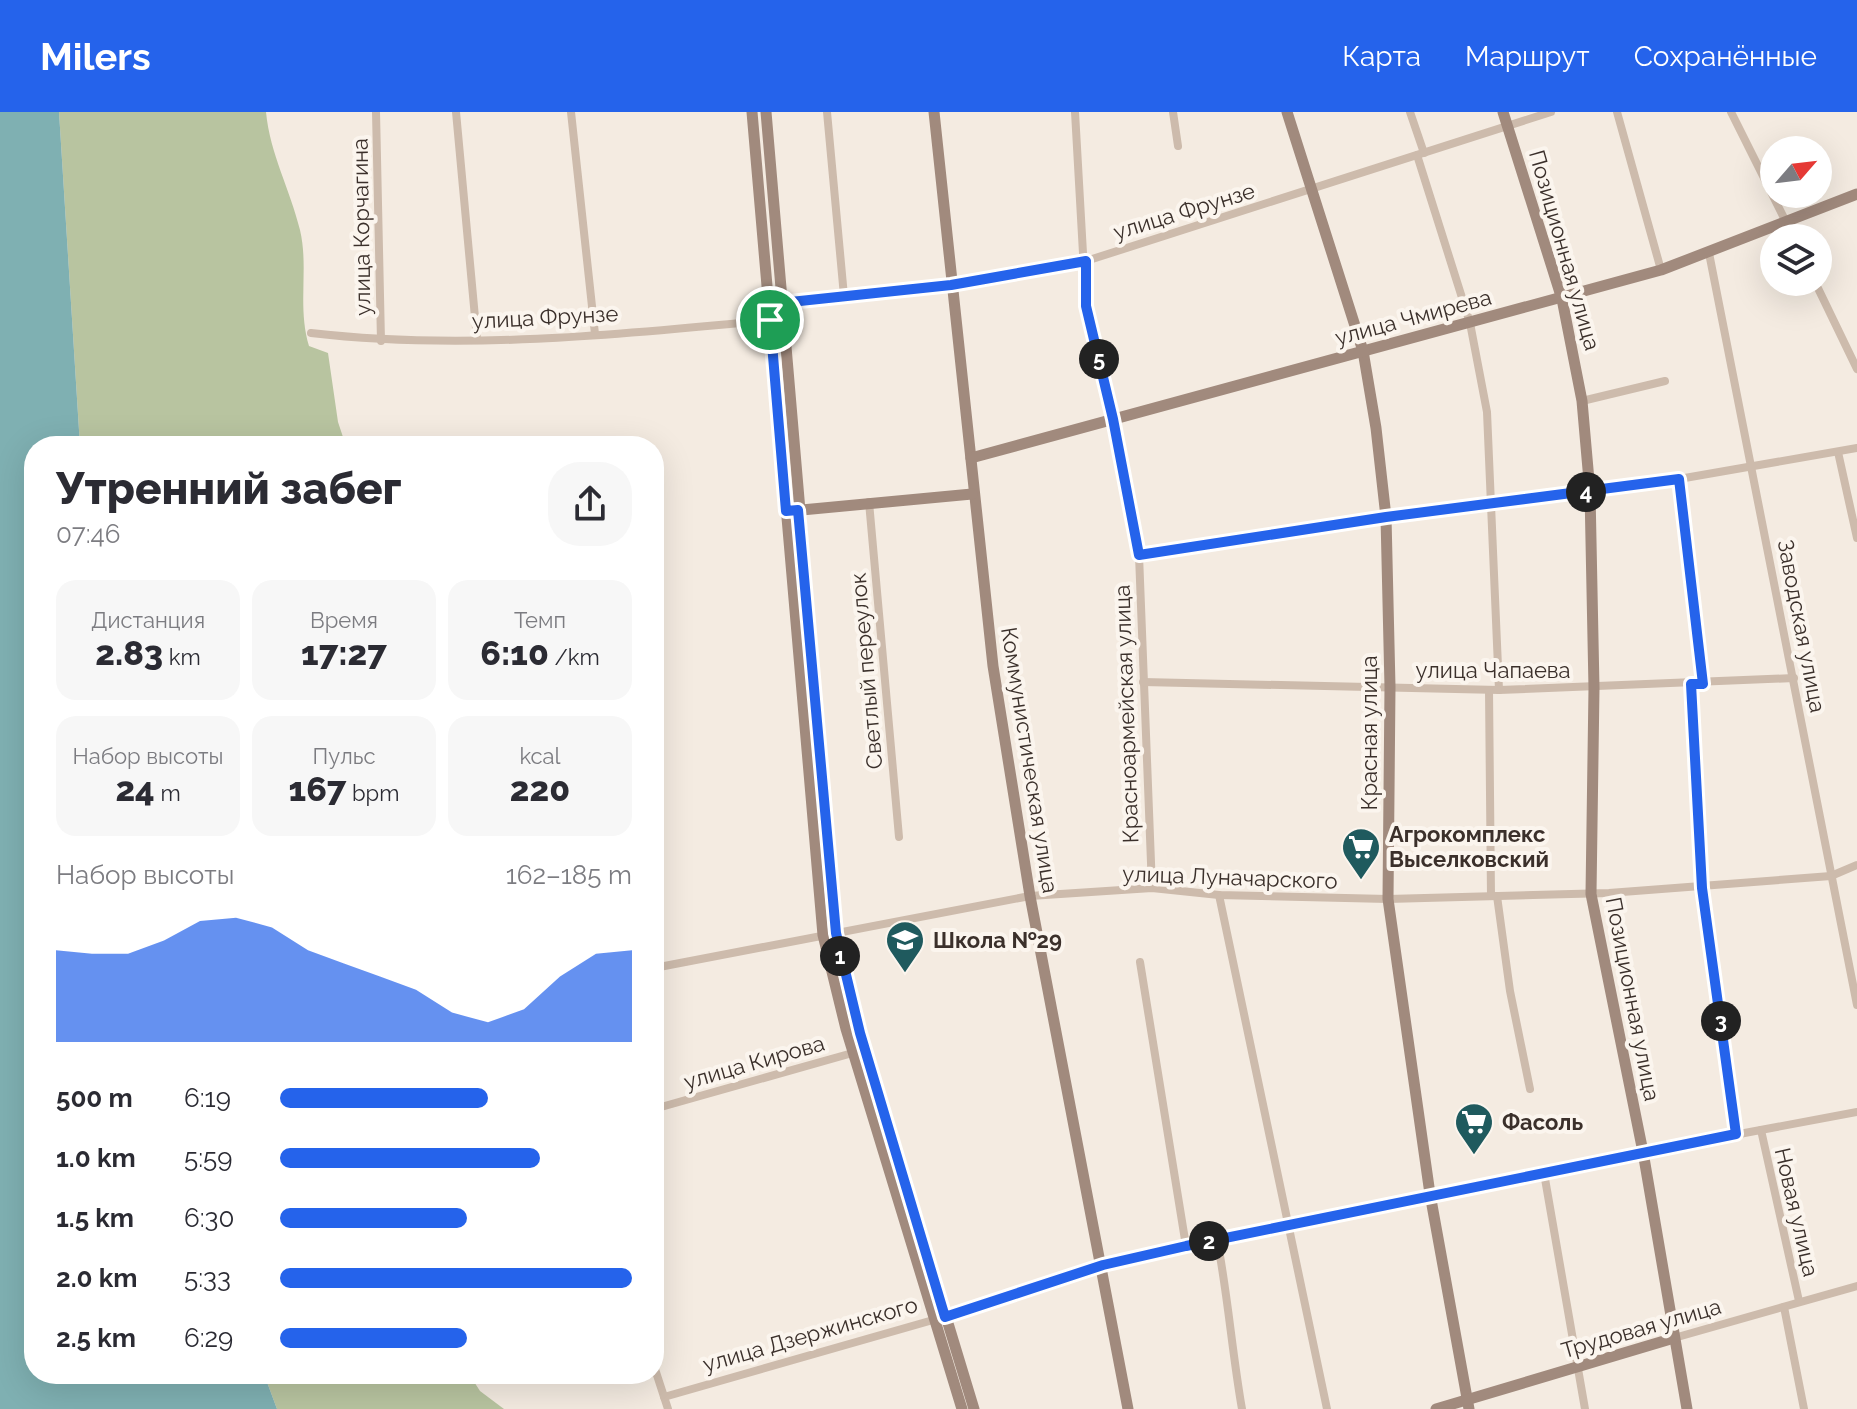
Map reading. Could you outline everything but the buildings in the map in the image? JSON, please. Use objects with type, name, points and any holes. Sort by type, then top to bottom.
[{"type":"street","name":"улица Корчагина","points":[[376,112],[381,341]]},
{"type":"street","points":[[456,112],[477,339]]},
{"type":"street","points":[[571,112],[595,334]]},
{"type":"street","points":[[752,112],[775,304]]},
{"type":"street","points":[[766,112],[776,320],[823,935],[939,1319],[962,1409]]},
{"type":"street","points":[[827,112],[844,296]]},
{"type":"street","name":"Коммунистическая улица","points":[[934,112],[971,458],[972,494],[993,666],[1030,896],[1103,1265],[1128,1409]]},
{"type":"street","name":"Красноармейская улица","points":[[1075,112],[1086,261],[1086,306],[1113,419],[1139,555],[1152,888]]},
{"type":"street","points":[[1173,112],[1178,146]]},
{"type":"street","name":"Красная улица","points":[[1287,112],[1363,351],[1386,517],[1390,687],[1388,899],[1430,1194],[1469,1404]]},
{"type":"street","points":[[1410,112],[1470,323],[1487,412],[1493,502],[1494,896],[1530,1089]]},
{"type":"street","name":"Позиционная улица","points":[[1503,112],[1562,299],[1582,401],[1590,492],[1594,688],[1591,894],[1643,1152],[1687,1409]]},
{"type":"street","name":"улица Фрунзе","points":[[775,304],[951,285],[1086,261],[1551,112]]},
{"type":"street","points":[[1617,112],[1661,270]]},
{"type":"street","points":[[1731,112],[1787,224]]},
{"type":"street","name":"улица Чмирева","points":[[971,458],[1661,270],[1857,194]]},
{"type":"street","name":"Заводская улица","points":[[1709,253],[1831,876],[1853,963],[1857,1005]]},
{"type":"street","points":[[1822,296],[1857,369]]},
{"type":"street","name":"улица Фрунзе","points":[[311,333],[381,341],[477,339],[595,334],[776,320]]},
{"type":"street","points":[[1582,401],[1665,381]]},
{"type":"street","points":[[1139,555],[1386,517],[1679,479],[1857,448]]},
{"type":"street","points":[[1838,452],[1857,538]]},
{"type":"street","points":[[1679,479],[1703,684]]},
{"type":"street","points":[[792,510],[972,494]]},
{"type":"street","name":"Светлый переулок","points":[[869,502],[899,837]]},
{"type":"street","points":[[792,510],[836,933],[859,1051]]},
{"type":"street","name":"улица Чапаева","points":[[1143,682],[1494,690],[1794,678]]},
{"type":"street","points":[[1691,684],[1702,888],[1736,1134]]},
{"type":"street","name":"улица Луначарского","points":[[664,966],[1030,896],[1152,888],[1219,895],[1388,899],[1591,894],[1831,876],[1857,865]]},
{"type":"street","points":[[1219,895],[1327,1409]]},
{"type":"street","points":[[1140,962],[1186,1246]]},
{"type":"street","name":"улица Кирова","points":[[664,1106],[859,1051]]},
{"type":"street","name":"улица Дзержинского","points":[[664,1397],[939,1319],[1103,1265],[1430,1194],[1857,1112]]},
{"type":"street","name":"Новая улица","points":[[1761,1130],[1799,1301]]},
{"type":"street","points":[[1544,1173],[1585,1409]]},
{"type":"street","points":[[1217,1239],[1231,1305],[1228,1327],[1242,1409]]},
{"type":"street","name":"Трудовая улица","points":[[1436,1409],[1469,1404],[1577,1367],[1857,1286]]},
{"type":"street","name":"Новая улица","points":[[1784,1307],[1804,1409]]},
{"type":"street","points":[[939,1319],[974,1409]]},
{"type":"street","points":[[660,1384],[668,1409]]},
{"type":"green space","points":[[59,112],[266,112],[272,142],[300,230],[304,259],[304,317],[309,346],[328,353],[343,436],[79,436]]},
{"type":"green space","points":[[268,1384],[475,1384],[504,1409],[277,1409]]},
{"type":"water","points":[[0,112],[59,112],[79,436],[24,436],[24,1384],[268,1384],[277,1409],[0,1409]]},
{"type":"place","name":"Агрокомплекс Выселковский","points":[[1361,881]]},
{"type":"place","name":"Школа №29","points":[[905,974]]},
{"type":"place","name":"Фасоль","points":[[1474,1156]]},
{"type":"route","points":[[1086,261],[1086,306],[1113,419],[1139,555],[1386,517],[1679,479],[1703,684],[1691,684],[1694,788],[1702,888],[1736,1134],[1430,1194],[1103,1265],[945,1317],[860,1033],[836,933],[798,510],[786,511],[770,320],[782,319],[781,303],[951,285],[1086,261]]}]
